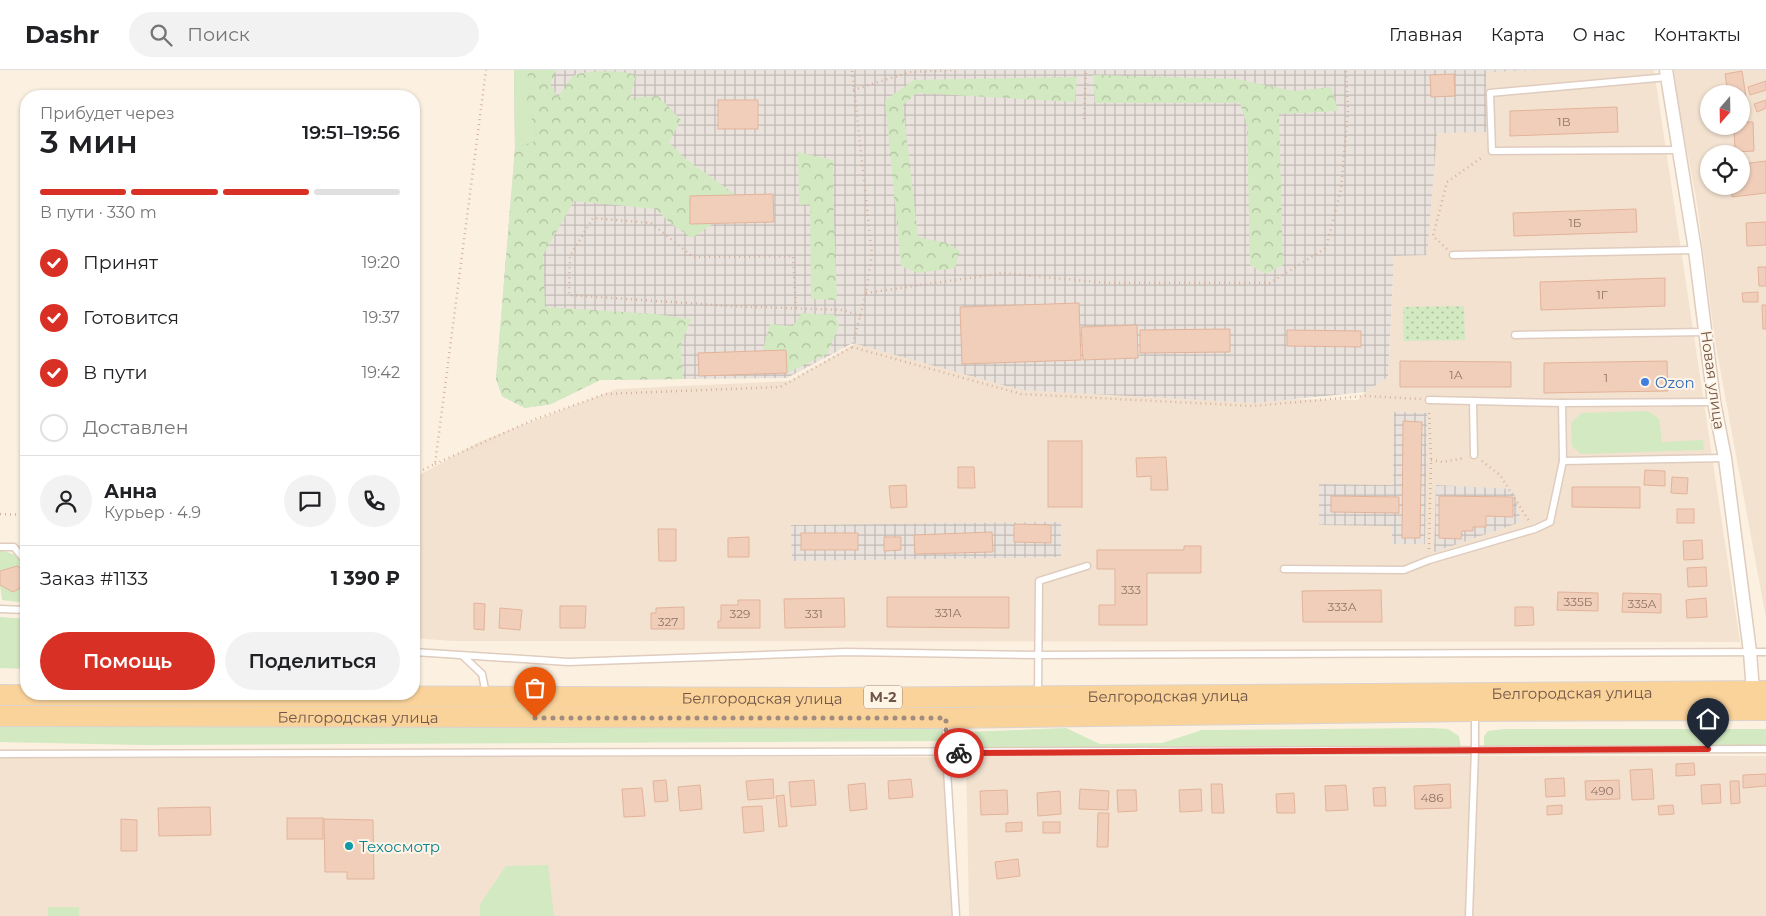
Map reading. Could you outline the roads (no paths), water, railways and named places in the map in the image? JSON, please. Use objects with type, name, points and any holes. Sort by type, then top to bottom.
[{"type":"main road","name":"Белгородская улица","points":[[0,716],[456,707],[486,696],[819,698],[1760,690]]},
{"type":"main road","name":"Белгородская улица","points":[[0,695],[20,695]]},
{"type":"main road","name":"Белгородская улица","points":[[242,700],[456,707],[946,718],[1475,711],[1766,710]]},
{"type":"street","name":"Новая улица","points":[[1667,74],[1695,250],[1714,402],[1725,458],[1750,652],[1760,690]]},
{"type":"lane","points":[[1667,74],[1490,93],[1492,151],[1679,150]]},
{"type":"lane","points":[[1454,255],[1695,250]]},
{"type":"lane","points":[[1514,335],[1706,332]]},
{"type":"lane","points":[[1428,400],[1562,403],[1714,402]]},
{"type":"lane","points":[[1473,401],[1474,455]]},
{"type":"lane","points":[[1284,569],[1404,570],[1429,560],[1535,529],[1550,522],[1563,461],[1562,403]]},
{"type":"lane","points":[[1563,461],[1725,458]]},
{"type":"lane","points":[[0,547],[14,547],[20,554]]},
{"type":"lane","points":[[1038,696],[1038,581],[1088,566]]},
{"type":"lane","points":[[0,609],[20,610]]},
{"type":"lane","points":[[420,652],[568,662],[846,652],[1038,654],[1766,652]]},
{"type":"lane","points":[[464,656],[482,674],[486,696]]},
{"type":"lane","points":[[1469,916],[1475,711]]},
{"type":"lane","points":[[946,718],[946,753],[956,916]]},
{"type":"lane","points":[[0,754],[946,753],[1766,749]]},
{"type":"place","name":"Ozon","points":[[1645,382]]},
{"type":"place","name":"Техосмотр","points":[[349,846]]}]
